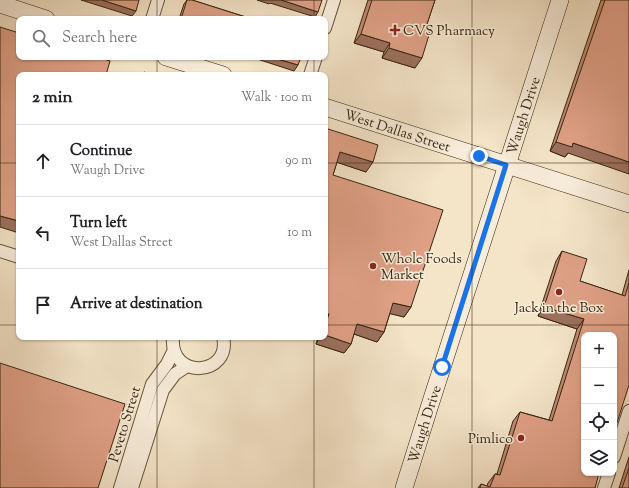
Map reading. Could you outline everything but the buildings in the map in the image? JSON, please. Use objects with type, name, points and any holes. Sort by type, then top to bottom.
[{"type":"main road","name":"Waugh Drive","points":[[404,486],[560,0]]},
{"type":"main road","points":[[0,4],[37,16]]},
{"type":"main road","points":[[176,60],[214,72]]},
{"type":"main road","name":"West Dallas Street","points":[[328,108],[629,204]]},
{"type":"street","points":[[153,16],[158,0]]},
{"type":"street","points":[[328,19],[334,0]]},
{"type":"street","points":[[311,72],[315,60]]},
{"type":"street","points":[[0,251],[16,256]]},
{"type":"street","points":[[173,340],[174,350],[181,362],[187,366],[200,369],[207,367],[218,360],[224,348],[224,340]]},
{"type":"street","name":"Peveto Street","points":[[120,488],[152,384],[167,364],[174,350]]},
{"type":"street","name":"Peveto Street","points":[[132,488],[163,390],[175,374],[187,366]]},
{"type":"street","points":[[617,449],[629,411]]},
{"type":"street","points":[[604,488],[608,476]]},
{"type":"place","name":"CVS Pharmacy","points":[[395,30]]},
{"type":"place","name":"Whole Foods Market","points":[[373,266]]},
{"type":"place","name":"Jack in the Box","points":[[559,292]]},
{"type":"place","name":"Pimlico","points":[[521,438]]},
{"type":"route","points":[[442,367],[506,165],[479,156]]}]
